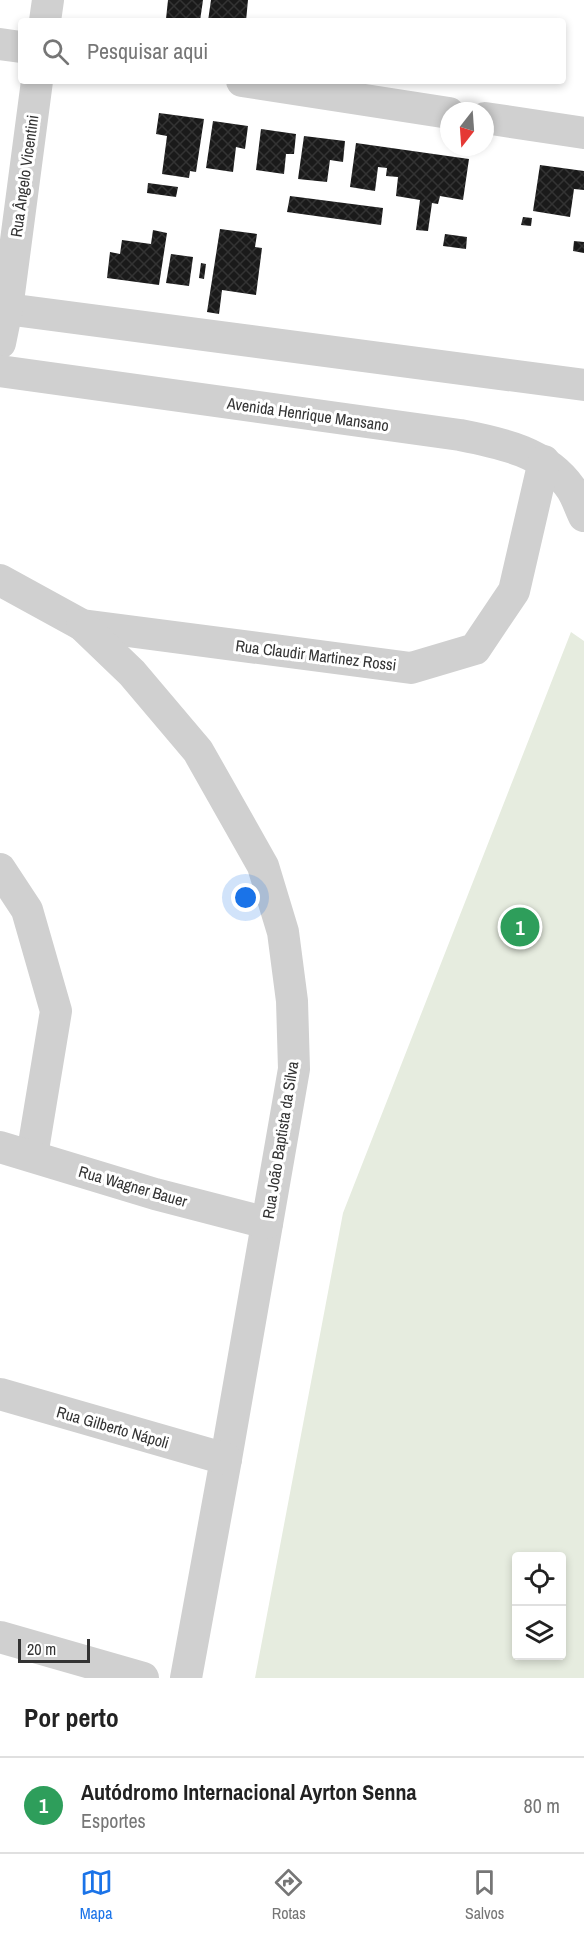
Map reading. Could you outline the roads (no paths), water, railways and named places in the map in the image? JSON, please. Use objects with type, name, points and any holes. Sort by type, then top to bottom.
[{"type":"street","points":[[45,18],[48,0]]},
{"type":"street","points":[[0,44],[18,47]]},
{"type":"street","name":"Rua Ângelo Vicentini","points":[[0,343],[37,84]]},
{"type":"street","points":[[261,84],[440,112]]},
{"type":"street","points":[[494,119],[584,134]]},
{"type":"street","points":[[3,309],[584,385]]},
{"type":"street","name":"Avenida Henrique Mansano","points":[[0,371],[499,442],[544,461],[572,489],[584,516]]},
{"type":"street","name":"Rua Claudir Martinez Rossi","points":[[0,580],[82,625],[411,668],[475,649],[514,591],[544,461]]},
{"type":"street","name":"Rua João Baptista da Silva","points":[[82,625],[132,673],[198,751],[263,866],[283,932],[292,1001],[294,1069],[186,1678]]},
{"type":"street","points":[[0,869],[27,910],[56,1011],[32,1156]]},
{"type":"street","name":"Rua Wagner Bauer","points":[[0,1147],[155,1194],[267,1223]]},
{"type":"street","name":"Rua Gilberto Nápoli","points":[[0,1394],[226,1459]]},
{"type":"street","points":[[0,1637],[143,1678]]},
{"type":"place","name":"Autódromo Internacional Ayrton Senna","points":[[520,927]]}]
